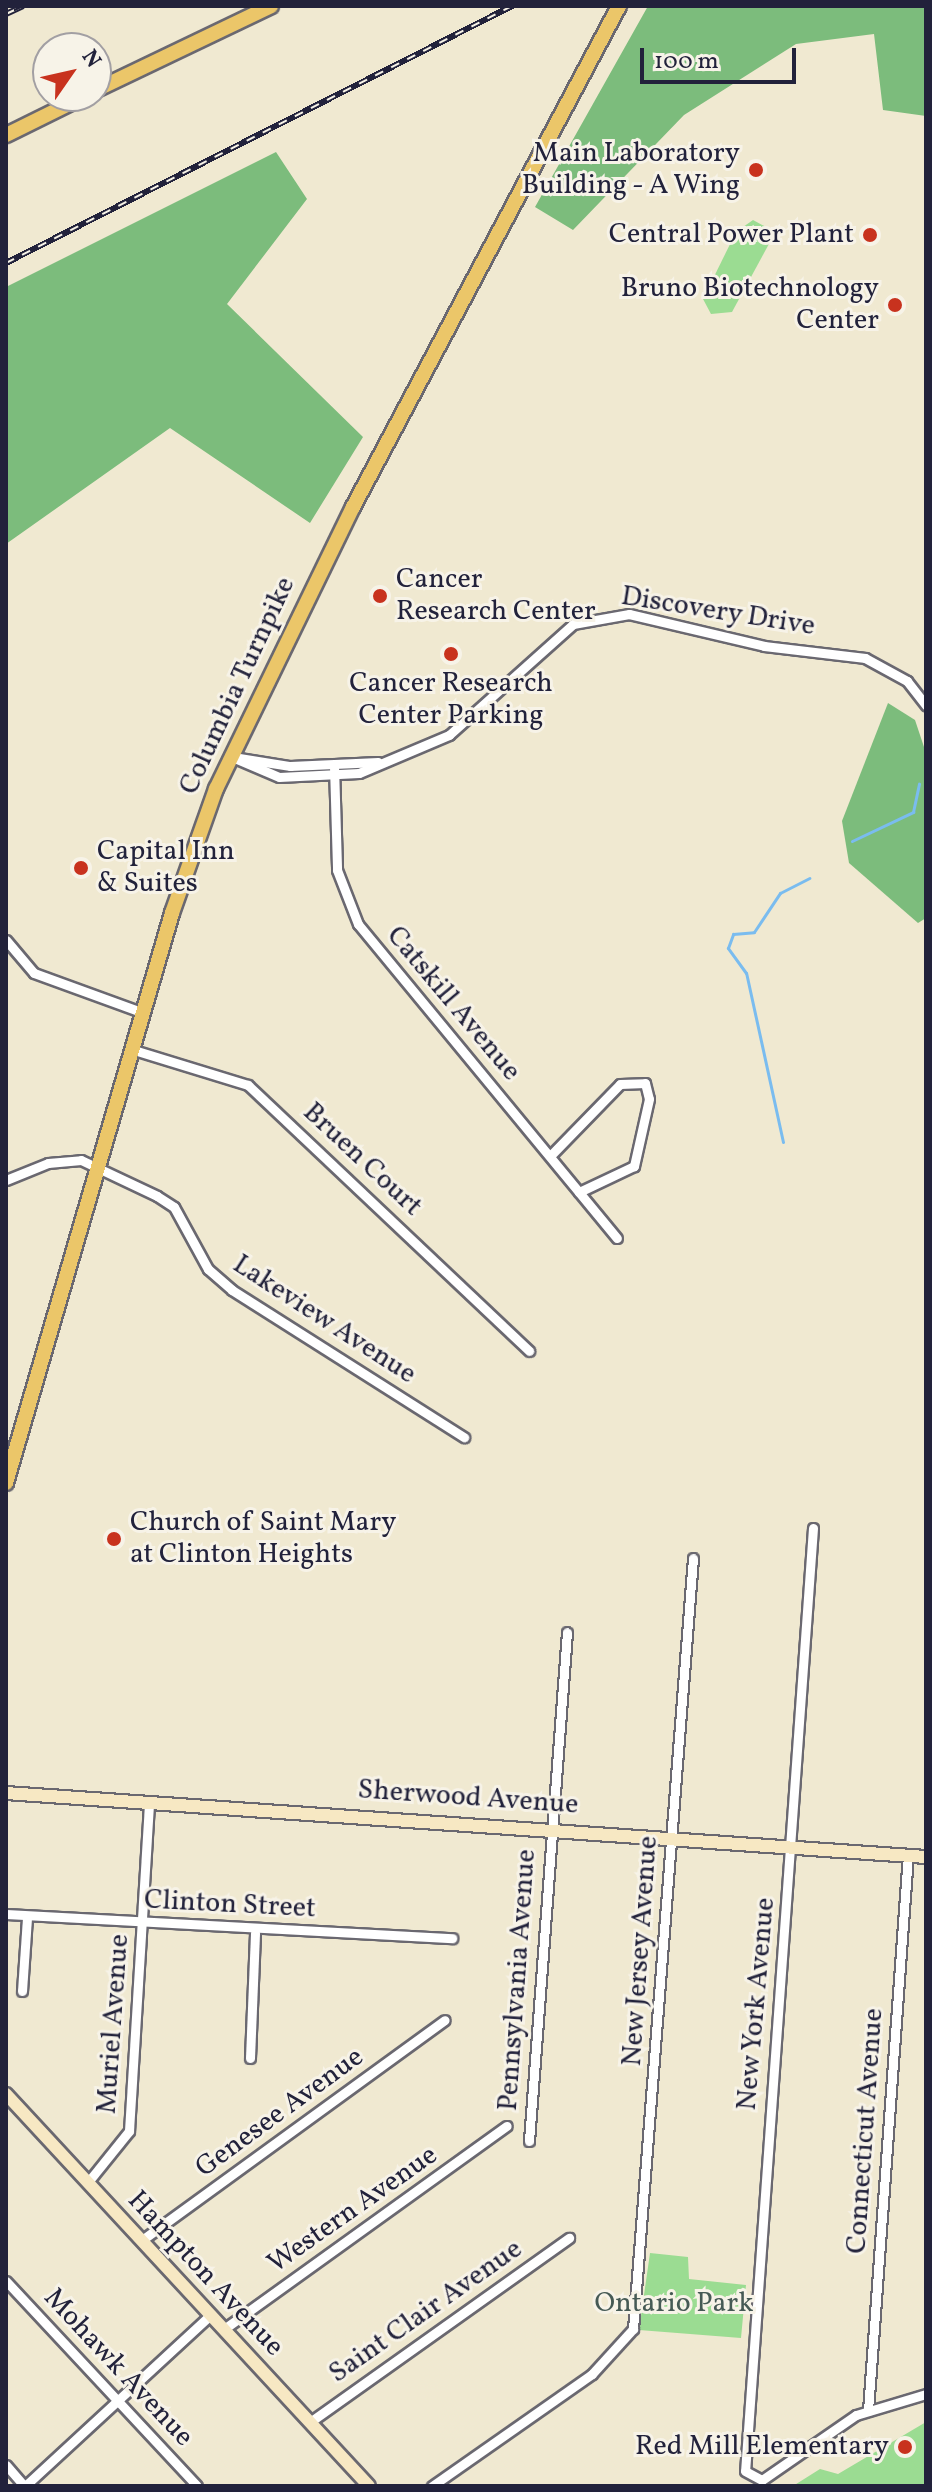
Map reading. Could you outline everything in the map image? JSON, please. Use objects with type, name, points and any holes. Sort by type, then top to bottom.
[{"type":"main road","points":[[112,82],[271,6]]},
{"type":"main road","name":"Columbia Turnpike","points":[[6,1483],[102,1171],[144,1013],[230,756],[360,493],[619,6]]},
{"type":"main road","points":[[6,135],[53,112]]},
{"type":"street","name":"Discovery Drive","points":[[230,756],[279,777],[334,780],[449,735],[562,631],[593,617],[629,614],[764,646],[865,658],[907,681],[926,705]]},
{"type":"street","name":"Discovery Drive","points":[[230,756],[334,766],[390,760]]},
{"type":"street","name":"Catskill Avenue","points":[[334,766],[337,870],[358,924],[617,1238]]},
{"type":"street","points":[[6,940],[43,977],[144,1013]]},
{"type":"street","name":"Bruen Court","points":[[134,1050],[248,1085],[529,1351]]},
{"type":"street","points":[[550,1156],[620,1084],[645,1083],[649,1099],[634,1166],[579,1192]]},
{"type":"street","name":"Lakeview Avenue","points":[[6,1180],[60,1160],[81,1160],[174,1207],[208,1269],[232,1290],[464,1437]]},
{"type":"street","name":"New York Avenue","points":[[813,1528],[745,2471],[754,2480],[868,2411]]},
{"type":"street","name":"New Jersey Avenue","points":[[432,2486],[592,2374],[623,2343],[638,2301],[693,1558]]},
{"type":"street","name":"Pennsylvania Avenue","points":[[529,2141],[549,1828],[567,1632]]},
{"type":"street","name":"Sherwood Avenue","points":[[6,1793],[149,1806],[549,1828],[926,1857]]},
{"type":"street","name":"Muriel Avenue","points":[[88,2182],[129,2131],[149,1806]]},
{"type":"street","name":"Connecticut Avenue","points":[[868,2411],[908,1855]]},
{"type":"street","name":"Clinton Street","points":[[6,1914],[255,1933],[452,1938]]},
{"type":"street","points":[[22,1991],[27,1917]]},
{"type":"street","points":[[250,2058],[255,1933]]},
{"type":"street","name":"Genesee Avenue","points":[[142,2240],[445,2020]]},
{"type":"street","name":"Hampton Avenue","points":[[6,2094],[369,2486]]},
{"type":"street","name":"Western Avenue","points":[[224,2329],[507,2126]]},
{"type":"street","name":"Saint Clair Avenue","points":[[310,2422],[569,2238]]},
{"type":"street","name":"Mohawk Avenue","points":[[6,2281],[197,2486]]},
{"type":"street","points":[[6,2465],[25,2486],[210,2315]]},
{"type":"street","points":[[868,2411],[926,2394]]},
{"type":"green space","points":[[648,6],[926,6],[926,116],[883,110],[874,34],[796,44],[684,115],[573,230],[535,207]]},
{"type":"green space","points":[[276,152],[307,199],[227,304],[363,437],[310,523],[170,428],[6,544],[6,287]]},
{"type":"green space","points":[[753,220],[766,227],[770,242],[732,312],[711,314],[703,299],[736,232]]},
{"type":"green space","points":[[888,703],[915,720],[924,747],[926,918],[918,923],[849,863],[842,821]]},
{"type":"green space","name":"Ontario Park","points":[[650,2253],[688,2257],[689,2279],[746,2285],[741,2338],[639,2330]]},
{"type":"green space","name":"Red Mill Elementary","points":[[926,2422],[926,2486],[793,2486],[820,2469],[838,2474]]},
{"type":"waterway","points":[[852,841],[913,812],[919,784]]},
{"type":"waterway","points":[[783,1142],[746,973],[728,948],[733,934],[754,932],[780,893],[809,878]]},
{"type":"railway","points":[[6,14],[23,6]]},
{"type":"railway","points":[[6,263],[512,6]]},
{"type":"place","name":"Main Laboratory Building - A Wing","points":[[756,170]]},
{"type":"place","name":"Central Power Plant","points":[[870,235]]},
{"type":"place","name":"Bruno Biotechnology Center","points":[[895,305]]},
{"type":"place","name":"Cancer Research Center","points":[[380,596]]},
{"type":"place","name":"Cancer Research Center Parking","points":[[451,654]]},
{"type":"place","name":"Capital Inn & Suites","points":[[81,868]]},
{"type":"place","name":"Church of Saint Mary at Clinton Heights","points":[[114,1539]]},
{"type":"place","name":"Red Mill Elementary","points":[[905,2447]]}]
